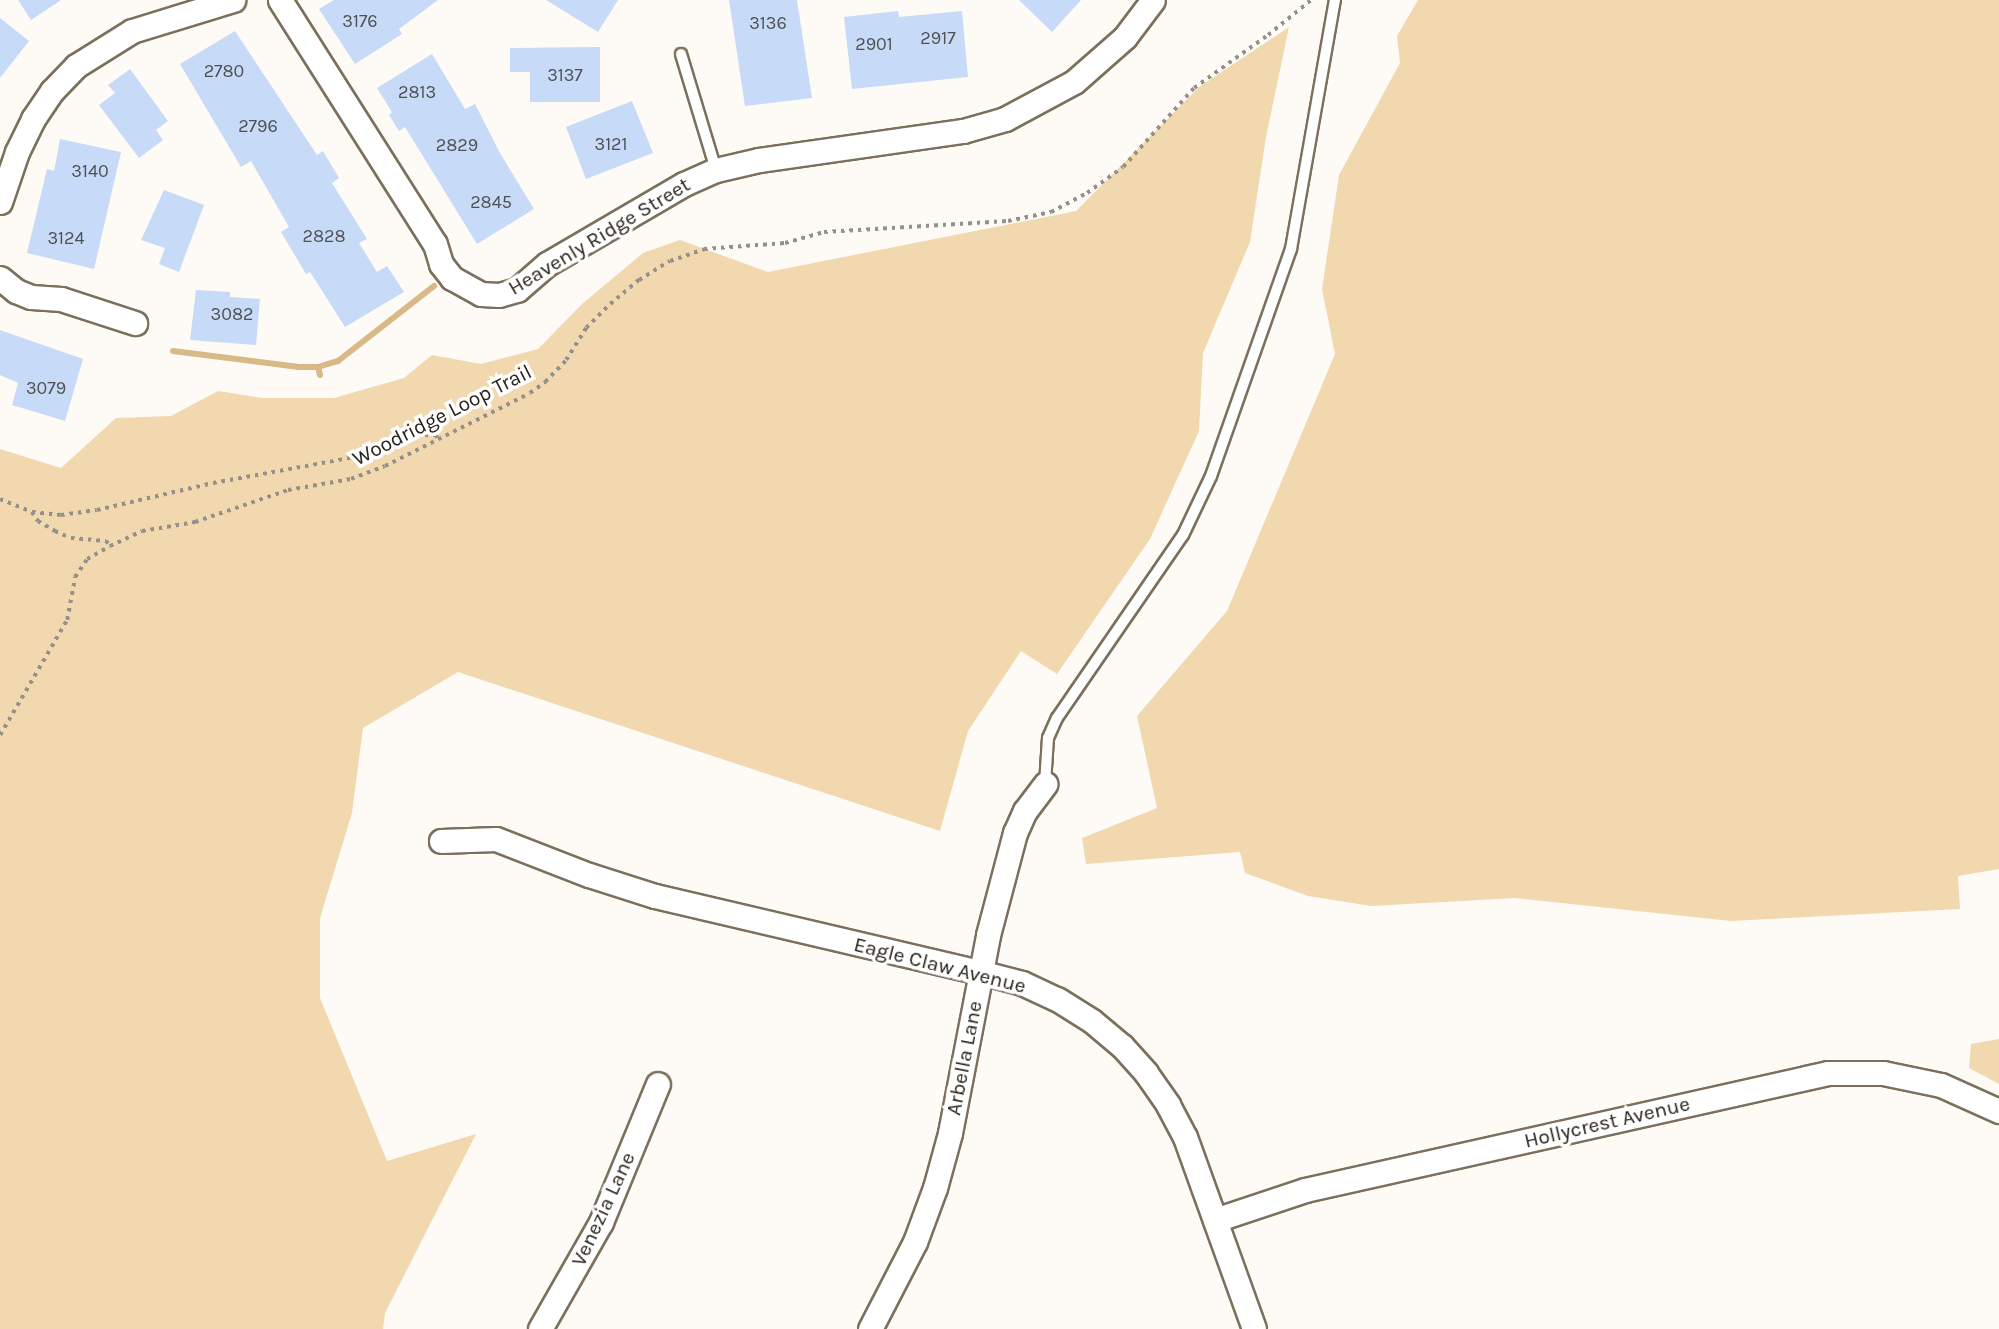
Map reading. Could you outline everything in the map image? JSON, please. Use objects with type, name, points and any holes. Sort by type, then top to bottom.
[{"type":"street","points":[[0,202],[17,152],[33,119],[76,66],[132,31],[233,0]]},
{"type":"street","name":"Heavenly Ridge Street","points":[[280,0],[435,244],[441,264],[452,278],[465,288],[481,294],[499,295],[517,290],[547,264],[684,184],[716,170],[759,160],[963,131],[1005,119],[1074,82],[1125,37],[1153,0]]},
{"type":"street","points":[[0,278],[16,291],[32,297],[61,299],[135,323]]},
{"type":"street","name":"Arbella Lane","points":[[870,1329],[915,1242],[935,1188],[950,1133],[981,972],[1015,832],[1025,811],[1045,784]]},
{"type":"street","name":"Eagle Claw Avenue","points":[[441,841],[496,839],[589,875],[655,896],[981,972],[1022,983],[1057,999],[1092,1021],[1122,1046],[1146,1073],[1168,1105],[1185,1137],[1254,1329]]},
{"type":"street","name":"Hollycrest Avenue","points":[[1215,1220],[1305,1190],[1828,1073],[1883,1073],[1941,1085],[1999,1111]]},
{"type":"street","name":"Venezia Lane","points":[[540,1329],[601,1222],[657,1084]]},
{"type":"lane","points":[[1045,784],[1048,738],[1057,718],[1183,536],[1211,476],[1291,248],[1335,0]]},
{"type":"lane","points":[[681,54],[716,170]]},
{"type":"path","name":"Woodridge Loop Trail","points":[[0,735],[66,620],[75,577],[87,559],[110,545],[142,531],[195,522],[288,490],[351,479],[438,439],[545,383],[566,360],[586,328],[610,304],[639,280],[670,261],[704,249],[785,243],[824,232],[960,226],[1008,221],[1051,212],[1087,193],[1123,167],[1194,88],[1311,0]]},
{"type":"path","points":[[0,499],[32,512],[61,515],[360,456],[416,435],[436,435],[438,439]]},
{"type":"path","points":[[32,512],[37,521],[71,538],[106,541],[110,545]]},
{"type":"shaded area","points":[[1418,0],[1999,0],[1999,869],[1958,876],[1960,909],[1731,921],[1515,898],[1371,906],[1308,896],[1245,873],[1240,852],[1086,864],[1082,838],[1157,808],[1137,716],[1227,611],[1335,354],[1322,289],[1339,175],[1400,63],[1397,36]]},
{"type":"shaded area","points":[[1289,27],[1266,137],[1250,242],[1203,353],[1199,431],[1150,539],[1057,674],[1021,651],[968,731],[940,831],[458,672],[363,728],[352,813],[320,918],[320,998],[387,1161],[476,1134],[385,1313],[383,1329],[0,1329],[0,449],[61,468],[116,418],[171,416],[218,391],[262,398],[334,398],[404,378],[432,355],[481,364],[538,349],[582,304],[643,253],[680,240],[768,272],[1076,211],[1199,87]]},
{"type":"shaded area","points":[[1999,1039],[1999,1084],[1969,1068],[1971,1044]]},
{"type":"building","points":[[18,0],[61,0],[31,20]]},
{"type":"building","points":[[334,0],[438,0],[399,29],[402,34],[355,64],[319,9]]},
{"type":"building","points":[[546,0],[618,0],[598,32]]},
{"type":"building","points":[[729,0],[797,0],[812,98],[745,106]]},
{"type":"building","points":[[1019,0],[1081,0],[1052,32]]},
{"type":"building","points":[[898,11],[899,17],[962,11],[968,77],[852,89],[844,17]]},
{"type":"building","points":[[0,18],[29,41],[0,78]]},
{"type":"building","points":[[235,31],[317,155],[323,151],[339,178],[332,183],[367,239],[359,243],[377,272],[387,266],[404,292],[345,327],[310,272],[306,274],[281,232],[289,227],[251,161],[241,167],[180,64]]},
{"type":"building","points":[[600,47],[600,102],[530,102],[530,72],[510,72],[510,48]]},
{"type":"building","points":[[432,54],[465,109],[475,104],[500,153],[534,209],[477,244],[405,127],[399,131],[389,115],[392,112],[377,88]]},
{"type":"building","points":[[130,69],[168,121],[156,130],[163,140],[139,158],[99,105],[115,93],[108,85]]},
{"type":"building","points":[[632,101],[653,153],[586,179],[566,127]]},
{"type":"building","points":[[60,139],[121,152],[94,269],[27,253],[47,169],[54,171]]},
{"type":"building","points":[[164,190],[204,205],[179,272],[159,264],[165,248],[141,240]]},
{"type":"building","points":[[196,290],[230,292],[230,297],[260,299],[256,345],[190,340]]},
{"type":"building","points":[[0,330],[83,359],[65,421],[12,405],[18,383],[0,375]]},
{"type":"waterway","points":[[320,375],[318,367],[338,361],[434,286]]},
{"type":"waterway","points":[[173,351],[318,367]]}]
